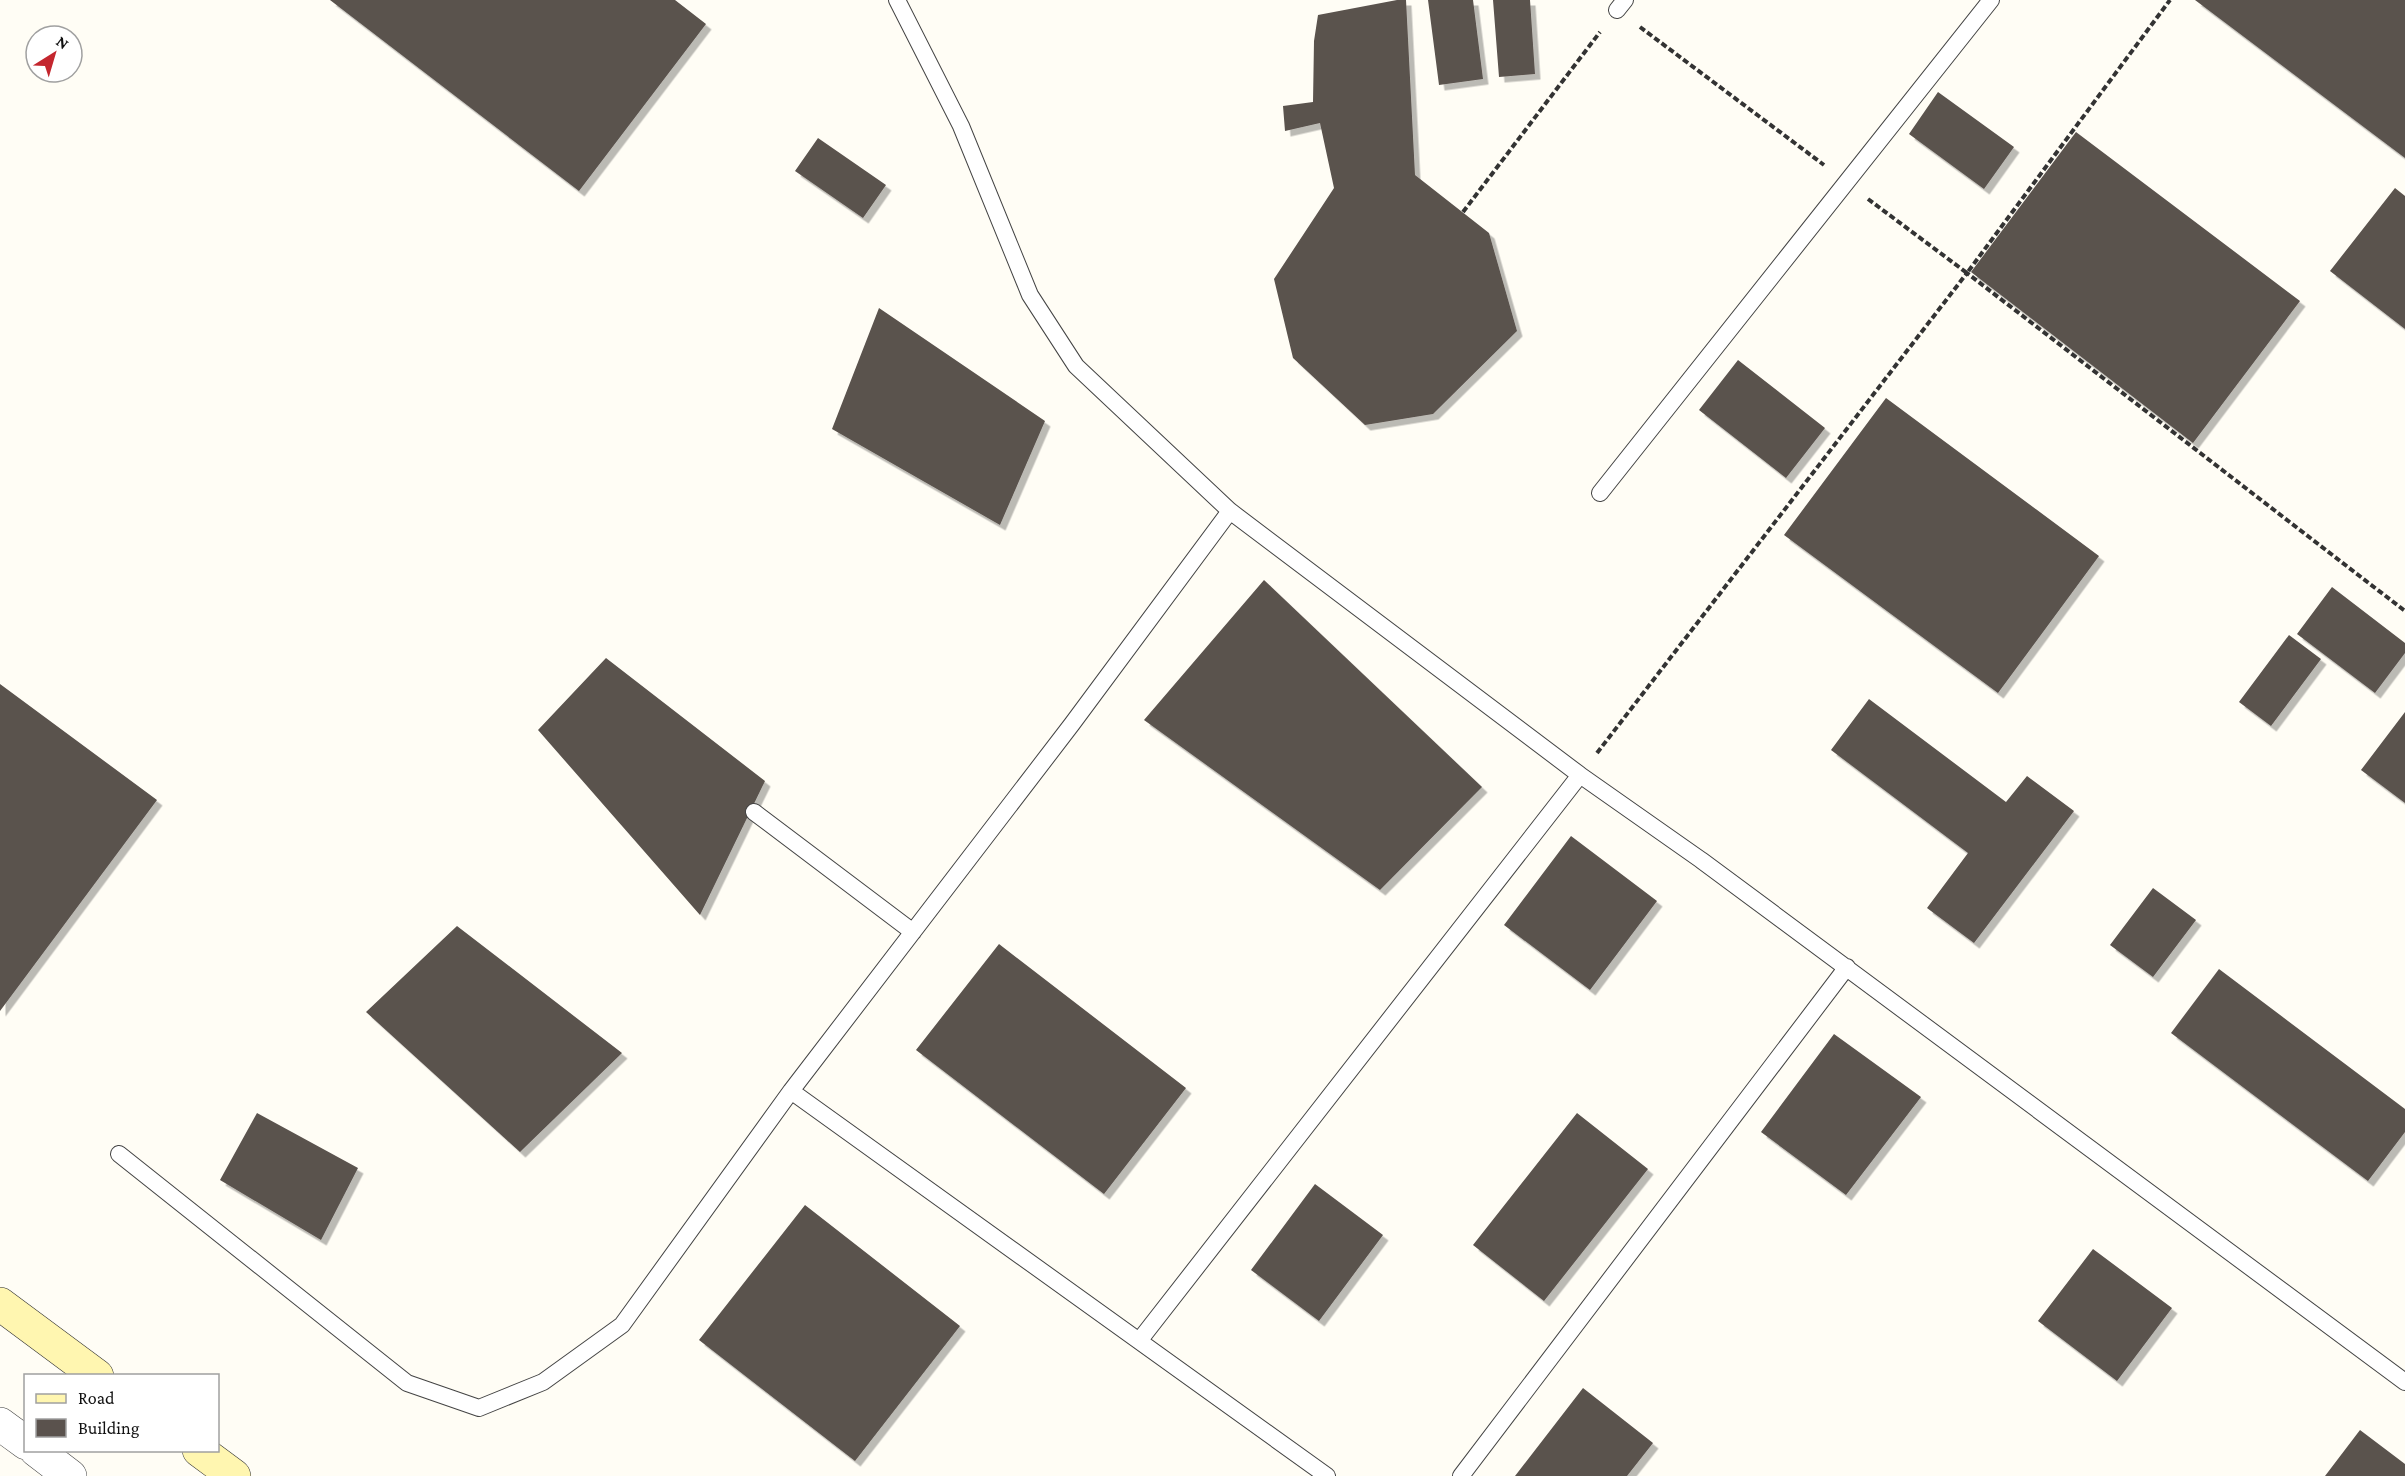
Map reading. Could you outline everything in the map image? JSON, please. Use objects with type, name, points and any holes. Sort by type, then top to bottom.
[{"type":"street","points":[[0,1304],[94,1374]]},
{"type":"street","points":[[0,1424],[24,1442]]},
{"type":"street","points":[[39,1452],[70,1476]]},
{"type":"street","points":[[202,1452],[234,1476]]},
{"type":"lane","points":[[897,0],[961,126],[1030,295],[1076,366],[1230,511],[1580,775],[1701,860],[2405,1382]]},
{"type":"lane","points":[[1600,493],[1991,0]]},
{"type":"lane","points":[[119,1155],[407,1383],[479,1408],[543,1382],[622,1325],[791,1091],[1072,724],[1230,511]]},
{"type":"lane","points":[[1139,1341],[1580,775]]},
{"type":"lane","points":[[754,812],[913,932]]},
{"type":"lane","points":[[1461,1476],[1846,967]]},
{"type":"lane","points":[[791,1091],[1327,1476]]},
{"type":"path","points":[[1580,775],[1967,273],[2170,0]]},
{"type":"path","points":[[1463,212],[1621,5],[1847,183],[2405,611]]},
{"type":"building","points":[[330,0],[675,0],[706,24],[579,191]]},
{"type":"building","points":[[1406,0],[1415,175],[1489,233],[1517,331],[1433,414],[1365,425],[1293,358],[1274,279],[1334,188],[1320,123],[1285,131],[1283,106],[1313,102],[1314,41],[1318,15]]},
{"type":"building","points":[[1428,0],[1473,0],[1483,79],[1439,85]]},
{"type":"building","points":[[1493,0],[1530,0],[1535,74],[1499,77]]},
{"type":"building","points":[[2195,0],[2405,0],[2405,158]]},
{"type":"building","points":[[1938,92],[2014,147],[1984,189],[1909,134]]},
{"type":"building","points":[[2076,132],[2300,301],[2193,443],[1971,272]]},
{"type":"building","points":[[818,138],[886,185],[863,218],[795,171]]},
{"type":"building","points":[[2395,188],[2405,196],[2405,329],[2330,271]]},
{"type":"building","points":[[879,308],[1045,421],[1000,525],[832,429]]},
{"type":"building","points":[[1738,360],[1825,428],[1786,478],[1699,410]]},
{"type":"building","points":[[1886,398],[2099,556],[1998,693],[1784,535]]},
{"type":"building","points":[[1264,580],[1482,787],[1380,890],[1144,720]]},
{"type":"building","points":[[2332,587],[2405,643],[2405,653],[2375,693],[2297,634]]},
{"type":"building","points":[[2289,635],[2321,659],[2271,726],[2239,702]]},
{"type":"building","points":[[606,658],[765,781],[700,915],[538,730]]},
{"type":"building","points":[[0,684],[157,800],[0,1011]]},
{"type":"building","points":[[1869,699],[2006,802],[2027,776],[2074,811],[1974,943],[1927,908],[1968,853],[1831,750]]},
{"type":"building","points":[[2405,712],[2405,803],[2361,770]]},
{"type":"building","points":[[1571,836],[1657,901],[1590,990],[1504,925]]},
{"type":"building","points":[[2153,888],[2196,920],[2153,977],[2110,945]]},
{"type":"building","points":[[457,926],[622,1053],[520,1152],[366,1012]]},
{"type":"building","points":[[999,944],[1186,1088],[1104,1194],[916,1050]]},
{"type":"building","points":[[2219,969],[2405,1109],[2405,1132],[2368,1181],[2171,1033]]},
{"type":"building","points":[[1834,1034],[1921,1097],[1846,1195],[1761,1132]]},
{"type":"building","points":[[257,1113],[358,1168],[321,1240],[220,1180]]},
{"type":"building","points":[[1577,1113],[1648,1169],[1544,1301],[1473,1245]]},
{"type":"building","points":[[1315,1184],[1383,1235],[1319,1321],[1251,1270]]},
{"type":"building","points":[[805,1205],[960,1326],[855,1461],[699,1340]]},
{"type":"building","points":[[2093,1249],[2172,1308],[2117,1381],[2038,1321]]},
{"type":"building","points":[[1583,1388],[1653,1443],[1627,1476],[1515,1476]]},
{"type":"building","points":[[2360,1430],[2405,1464],[2405,1476],[2325,1476]]}]
